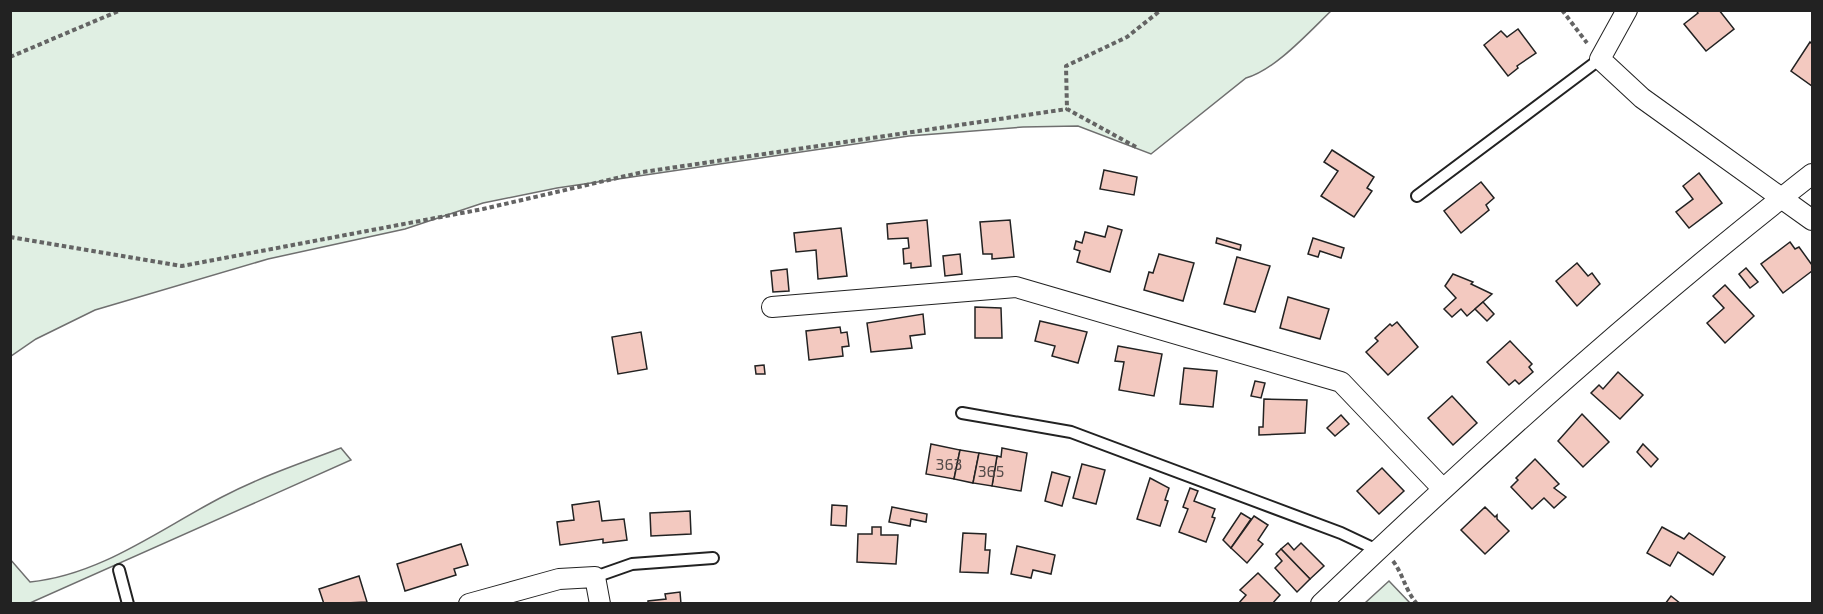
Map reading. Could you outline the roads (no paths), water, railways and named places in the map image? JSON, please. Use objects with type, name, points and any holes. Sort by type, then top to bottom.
[{"type":"street","points":[[1627,10],[1600,59],[1642,98],[1812,220]]},
{"type":"street","points":[[1321,603],[1442,488],[1607,340],[1812,174]]},
{"type":"street","points":[[772,307],[1016,287],[1341,382],[1442,488]]},
{"type":"street","points":[[470,603],[559,579],[595,577],[600,603]]},
{"type":"lane","points":[[1417,196],[1600,59]]},
{"type":"lane","points":[[962,413],[1071,432],[1378,549]]},
{"type":"lane","points":[[595,577],[632,564],[713,558]]},
{"type":"lane","points":[[119,570],[128,603]]}]
